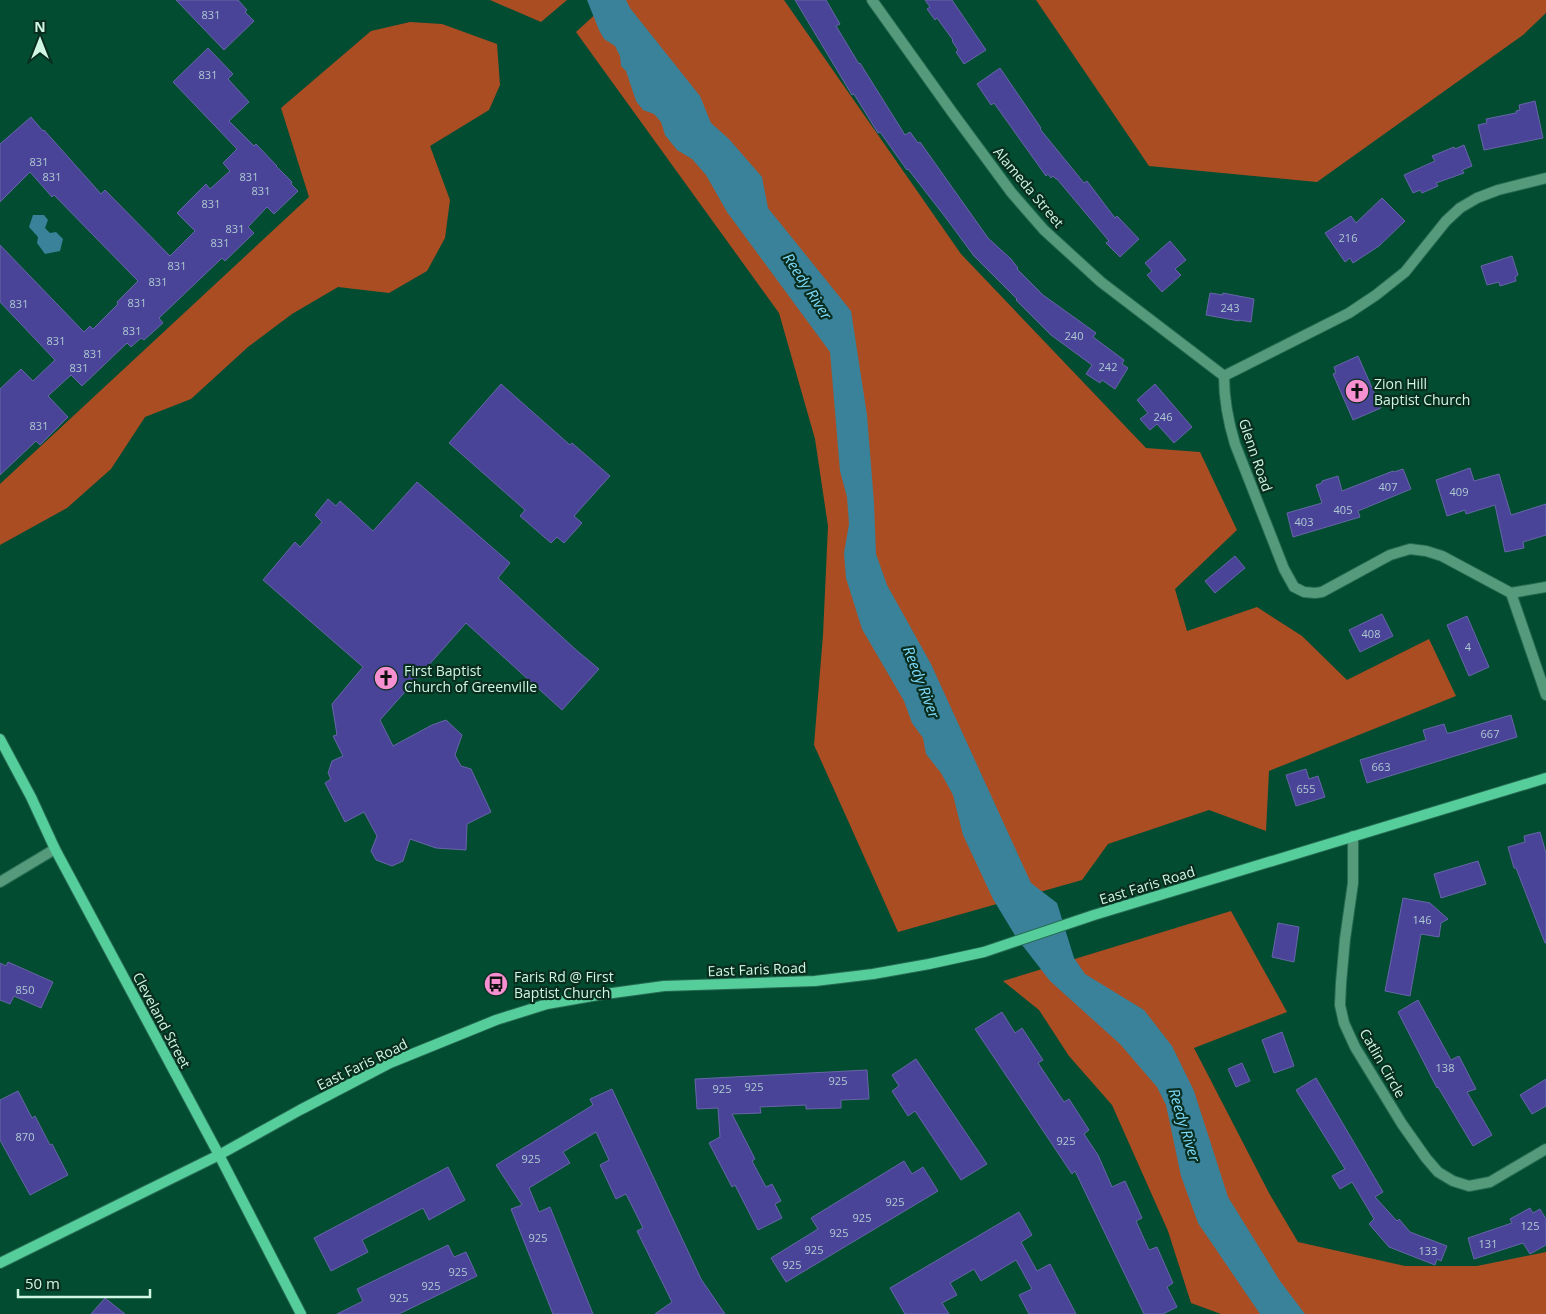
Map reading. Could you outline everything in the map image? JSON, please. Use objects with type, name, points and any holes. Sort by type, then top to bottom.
[{"type":"main road","name":"Cleveland Street","points":[[0,740],[31,798],[55,849],[219,1155],[301,1314]]},
{"type":"main road","name":"East Faris Road","points":[[0,1263],[219,1155],[390,1063],[496,1020],[547,1004],[664,986],[824,980],[873,974],[984,952],[1094,915],[1546,778]]},
{"type":"street","name":"Alameda Street","points":[[872,0],[1005,184],[1044,230],[1101,282],[1224,376]]},
{"type":"street","points":[[1224,376],[1349,313],[1376,295],[1405,272],[1446,221],[1460,208],[1477,198],[1498,190],[1546,178]]},
{"type":"street","name":"Glenn Road","points":[[1224,376],[1224,398],[1235,444],[1284,569],[1297,589],[1304,592],[1322,592],[1390,555],[1410,549],[1442,556],[1511,593]]},
{"type":"street","points":[[1546,587],[1511,593],[1546,695]]},
{"type":"street","name":"Catlin Circle","points":[[1353,836],[1353,883],[1344,939],[1340,1005],[1344,1023],[1355,1047],[1426,1158],[1438,1172],[1453,1181],[1469,1186],[1490,1182],[1546,1149]]},
{"type":"street","points":[[0,882],[55,849]]},
{"type":"shaded area","points":[[490,0],[567,0],[541,22]]},
{"type":"shaded area","points":[[611,0],[784,0],[961,254],[1146,448],[1200,452],[1237,530],[1175,589],[1187,631],[1257,607],[1302,636],[1347,680],[1429,639],[1456,696],[1269,771],[1266,831],[1209,810],[1108,844],[1082,880],[898,932],[814,745],[823,635],[828,526],[815,439],[779,313],[576,32]]},
{"type":"shaded area","points":[[1036,0],[1546,0],[1546,13],[1523,35],[1317,182],[1149,166]]},
{"type":"shaded area","points":[[410,22],[442,24],[497,44],[500,85],[489,110],[430,146],[450,200],[445,238],[427,271],[389,293],[338,287],[292,314],[248,347],[191,399],[145,417],[111,469],[67,508],[0,545],[0,484],[309,197],[281,108],[371,31]]},
{"type":"shaded area","points":[[1231,911],[1287,1012],[1194,1048],[1269,1193],[1298,1242],[1405,1266],[1477,1266],[1546,1252],[1546,1314],[1221,1314],[1191,1303],[1168,1231],[1112,1105],[1069,1056],[1039,1010],[1003,981]]},
{"type":"water","name":"Reedy River","points":[[587,0],[626,0],[630,8],[700,96],[711,123],[729,139],[762,177],[768,208],[851,311],[867,415],[876,554],[887,585],[931,664],[1031,883],[1057,903],[1074,958],[1085,974],[1144,1010],[1172,1046],[1194,1091],[1228,1197],[1280,1281],[1305,1314],[1260,1314],[1198,1223],[1181,1176],[1166,1105],[1157,1087],[1120,1044],[1050,981],[1016,937],[993,899],[963,835],[953,795],[941,773],[926,754],[923,738],[912,723],[904,701],[862,629],[846,578],[844,553],[849,524],[847,497],[840,471],[830,352],[727,212],[706,175],[692,159],[677,150],[665,135],[661,122],[654,114],[643,110],[636,101],[626,71],[621,66],[620,56],[615,46],[604,39]]},
{"type":"water","points":[[33,215],[44,215],[48,220],[45,228],[50,233],[56,232],[63,239],[60,251],[45,254],[37,243],[38,237],[29,227]]},
{"type":"building","points":[[176,0],[238,0],[247,10],[245,12],[254,21],[224,50]]},
{"type":"building","points":[[795,0],[826,0],[840,24],[836,26],[905,135],[910,132],[918,143],[920,142],[988,238],[1011,259],[1017,269],[1043,295],[1096,333],[1093,337],[1124,360],[1122,364],[1128,368],[1115,389],[1102,380],[1100,383],[1086,374],[1092,365],[1051,335],[974,256],[880,132],[878,133],[854,94],[852,95]]},
{"type":"building","points":[[925,0],[952,0],[986,50],[964,64],[956,52],[958,50],[953,40],[937,18],[935,20],[927,9],[930,7]]},
{"type":"building","points":[[208,48],[233,74],[228,79],[249,102],[229,121],[254,146],[256,144],[292,182],[291,184],[298,191],[274,214],[267,207],[248,227],[254,233],[225,261],[222,258],[159,318],[163,323],[144,340],[141,338],[131,347],[127,343],[82,386],[71,375],[48,396],[68,417],[40,445],[36,441],[0,475],[0,389],[21,369],[33,381],[55,360],[0,302],[0,245],[84,332],[90,326],[93,329],[138,281],[54,195],[52,197],[30,172],[0,202],[0,144],[31,117],[101,194],[105,190],[170,256],[195,231],[177,213],[206,184],[210,189],[230,171],[223,163],[237,149],[173,82]]},
{"type":"building","points":[[1000,68],[1040,129],[1084,183],[1087,181],[1115,218],[1117,216],[1139,239],[1120,257],[1106,243],[1109,241],[1057,179],[1053,176],[1051,178],[1048,174],[1046,176],[994,103],[991,105],[977,84]]},
{"type":"building","points":[[1535,101],[1543,138],[1484,150],[1478,125],[1487,123],[1486,119],[1516,113],[1516,111],[1520,110],[1519,105]]},
{"type":"building","points":[[1464,145],[1472,166],[1462,170],[1464,173],[1436,183],[1438,186],[1422,193],[1420,190],[1413,193],[1404,175],[1435,161],[1432,156]]},
{"type":"building","points":[[1382,198],[1405,221],[1379,246],[1353,263],[1350,258],[1345,262],[1325,233],[1351,216],[1356,223]]},
{"type":"building","points":[[1170,241],[1186,260],[1175,269],[1181,275],[1162,292],[1147,275],[1152,271],[1145,263]]},
{"type":"building","points":[[1512,256],[1518,275],[1515,277],[1516,281],[1500,286],[1499,282],[1487,285],[1481,266]]},
{"type":"building","points":[[1210,293],[1223,295],[1223,293],[1254,299],[1251,322],[1206,315]]},
{"type":"building","name":"Zion Hill Baptist Church","points":[[1358,356],[1381,408],[1353,420],[1333,374],[1336,373],[1334,367]]},
{"type":"building","points":[[501,384],[570,445],[572,443],[610,476],[574,516],[582,523],[564,543],[557,537],[551,543],[520,516],[525,510],[449,443]]},
{"type":"building","points":[[1155,384],[1192,427],[1174,443],[1157,424],[1150,430],[1140,419],[1148,413],[1137,400]]},
{"type":"building","points":[[1470,468],[1474,481],[1499,474],[1511,515],[1546,504],[1546,535],[1523,542],[1524,548],[1505,552],[1495,505],[1466,514],[1465,510],[1447,516],[1436,480]]},
{"type":"building","points":[[1403,469],[1411,489],[1358,511],[1360,517],[1293,537],[1287,513],[1322,503],[1316,485],[1322,483],[1322,481],[1338,476],[1342,491],[1393,471]]},
{"type":"building","name":"First Baptist Church of Greenville","points":[[417,482],[510,563],[498,578],[599,669],[562,710],[466,623],[380,720],[393,746],[432,725],[446,720],[462,735],[455,755],[461,766],[471,769],[491,812],[467,824],[466,850],[436,848],[410,839],[403,861],[392,866],[376,860],[371,851],[377,836],[364,812],[345,822],[325,783],[331,779],[328,773],[332,761],[343,756],[333,736],[337,735],[332,704],[363,667],[263,580],[295,542],[300,547],[322,522],[315,515],[328,499],[336,506],[340,501],[373,531]]},
{"type":"building","points":[[1235,556],[1245,568],[1215,593],[1205,581]]},
{"type":"building","points":[[1382,614],[1393,636],[1360,652],[1349,630]]},
{"type":"building","points":[[1467,616],[1489,667],[1469,676],[1447,625]]},
{"type":"building","points":[[1511,715],[1517,737],[1367,783],[1360,760],[1426,740],[1423,730],[1444,724],[1447,733],[1450,733]]},
{"type":"building","points":[[1306,769],[1309,779],[1318,776],[1325,797],[1296,806],[1286,775]]},
{"type":"building","points":[[1540,832],[1546,853],[1546,943],[1516,868],[1514,868],[1508,847],[1525,842],[1524,836]]},
{"type":"building","points":[[1478,861],[1486,884],[1441,898],[1434,874]]},
{"type":"building","points":[[1403,898],[1430,903],[1448,919],[1441,923],[1439,937],[1421,934],[1410,996],[1385,991]]},
{"type":"building","points":[[1278,923],[1299,927],[1294,962],[1272,957]]},
{"type":"building","points":[[8,962],[53,982],[41,1008],[14,996],[10,1004],[0,1000],[0,963],[6,966]]},
{"type":"building","points":[[1418,1000],[1451,1060],[1459,1056],[1476,1089],[1467,1092],[1492,1135],[1473,1146],[1437,1088],[1398,1012]]},
{"type":"building","points":[[1002,1012],[1015,1033],[1022,1028],[1043,1060],[1038,1063],[1064,1102],[1069,1099],[1089,1130],[1084,1134],[1098,1155],[1112,1187],[1125,1181],[1142,1218],[1136,1221],[1149,1250],[1157,1247],[1173,1283],[1167,1287],[1177,1307],[1163,1314],[1144,1314],[1075,1171],[1072,1174],[975,1029]]},
{"type":"building","points":[[1282,1032],[1294,1066],[1274,1073],[1262,1040]]},
{"type":"building","points":[[916,1059],[987,1164],[961,1180],[915,1111],[908,1116],[892,1091],[899,1086],[892,1075]]},
{"type":"building","points":[[1242,1063],[1250,1081],[1236,1087],[1228,1069]]},
{"type":"building","points":[[867,1070],[869,1099],[841,1100],[841,1108],[806,1109],[806,1105],[760,1107],[761,1113],[732,1114],[755,1159],[752,1161],[766,1187],[772,1184],[781,1201],[775,1204],[782,1218],[758,1230],[735,1185],[732,1187],[709,1143],[720,1137],[718,1108],[697,1109],[695,1079]]},
{"type":"building","points":[[1316,1078],[1383,1192],[1375,1197],[1410,1232],[1447,1246],[1441,1261],[1437,1259],[1435,1265],[1389,1247],[1369,1224],[1374,1219],[1352,1182],[1340,1189],[1332,1176],[1345,1169],[1296,1090]]},
{"type":"building","points":[[1546,1079],[1546,1106],[1532,1114],[1520,1095]]},
{"type":"building","points":[[612,1089],[701,1279],[725,1314],[655,1314],[672,1302],[637,1231],[643,1228],[626,1194],[616,1199],[600,1165],[609,1160],[596,1132],[563,1152],[570,1163],[529,1188],[539,1212],[550,1207],[593,1314],[553,1314],[511,1209],[522,1205],[496,1165],[593,1105],[590,1099]]},
{"type":"building","points":[[18,1091],[32,1118],[35,1116],[50,1145],[52,1144],[68,1175],[30,1195],[0,1140],[0,1100]]},
{"type":"building","points":[[904,1161],[912,1174],[923,1167],[938,1191],[786,1282],[771,1258],[818,1229],[811,1218]]},
{"type":"building","points":[[448,1167],[465,1200],[429,1220],[423,1208],[362,1240],[368,1252],[331,1271],[314,1238]]},
{"type":"building","points":[[1530,1208],[1533,1213],[1540,1209],[1546,1219],[1546,1245],[1530,1254],[1523,1243],[1474,1259],[1468,1238],[1512,1223],[1510,1219]]},
{"type":"building","points":[[1019,1212],[1032,1235],[1021,1242],[1037,1271],[1050,1264],[1076,1314],[1029,1314],[1019,1295],[1032,1289],[1016,1260],[981,1281],[974,1269],[950,1283],[957,1295],[942,1303],[949,1314],[905,1314],[890,1288]]},
{"type":"building","points":[[448,1245],[454,1257],[466,1252],[477,1276],[399,1314],[337,1314],[363,1301],[357,1289]]},
{"type":"building","points":[[105,1298],[125,1314],[91,1314]]},
{"type":"place","name":"Zion Hill Baptist Church","points":[[1357,391]]},
{"type":"place","name":"First Baptist Church of Greenville","points":[[386,678]]},
{"type":"place","name":"Faris Rd @ First Baptist Church","points":[[496,984]]}]
